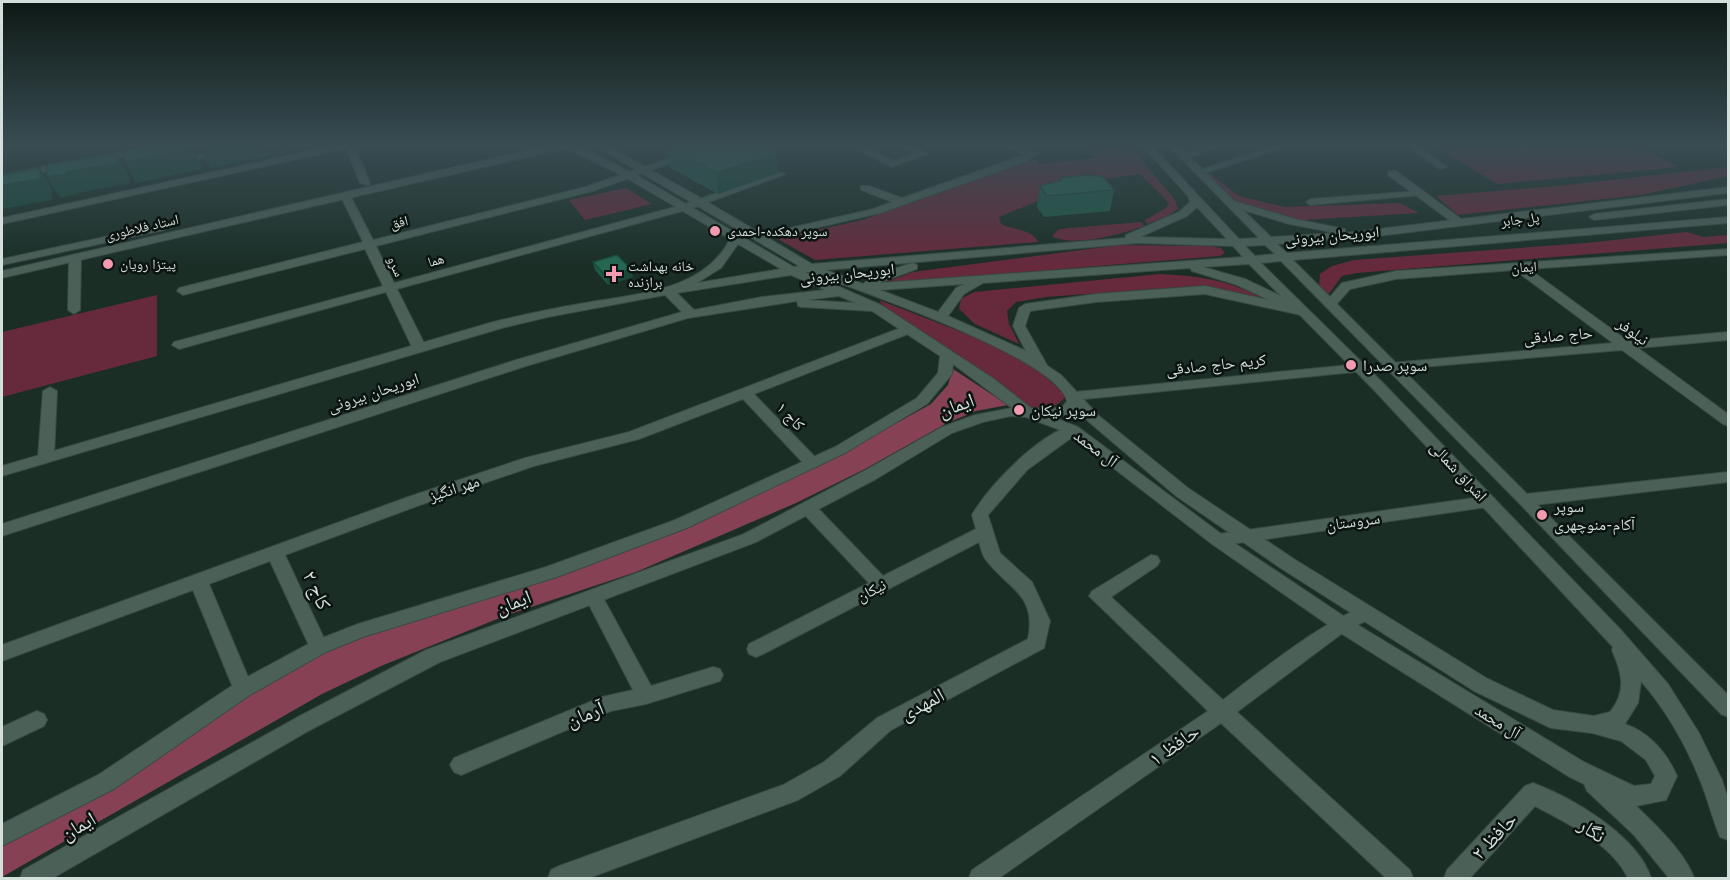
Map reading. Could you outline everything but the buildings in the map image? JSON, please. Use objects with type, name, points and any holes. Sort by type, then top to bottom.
[{"type":"main road","points":[[2,221],[167,185]]},
{"type":"main road","name":"استاد فلاطوری","points":[[2,262],[356,185]]},
{"type":"main road","name":"استاد فلاطوری","points":[[2,274],[346,197],[389,185]]},
{"type":"main road","name":"افق","points":[[183,291],[600,185]]},
{"type":"main road","name":"آل محمد","points":[[647,185],[792,271],[877,308],[1028,413],[1073,430],[1218,540],[1341,624],[1576,769]]},
{"type":"main road","name":"آل محمد","points":[[670,185],[810,268],[941,317],[1019,353],[1041,367],[1075,396],[1094,419],[1182,492],[1247,536],[1480,685],[1551,719],[1592,724]]},
{"type":"main road","name":"هما","points":[[180,345],[701,203],[750,185]]},
{"type":"main road","points":[[759,238],[842,221],[950,185]]},
{"type":"main road","name":"اشراق شمالی","points":[[1184,185],[1251,259],[1360,368],[1613,634],[1660,690],[1692,739],[1711,780],[1728,829]]},
{"type":"main road","name":"اشراق شمالی","points":[[1211,185],[1727,704]]},
{"type":"main road","points":[[1408,185],[1460,223]]},
{"type":"main road","points":[[865,188],[902,202]]},
{"type":"main road","name":"ابوریحان بیرونی","points":[[2,471],[419,348],[548,313],[668,291],[810,268],[1114,242],[1236,243],[1362,235],[1728,190]]},
{"type":"main road","points":[[1114,242],[1183,214],[1195,203],[1192,194]]},
{"type":"main road","name":"سرو","points":[[346,197],[419,348]]},
{"type":"main road","points":[[1228,202],[1293,222],[1362,235]]},
{"type":"main road","name":"پل جابر","points":[[1400,231],[1618,215],[1728,202]]},
{"type":"main road","name":"پل جابر","points":[[1422,245],[1728,210]]},
{"type":"main road","name":"ابوریحان بیرونی","points":[[2,530],[521,363],[691,314],[762,301],[864,288],[1178,266],[1728,220]]},
{"type":"main road","points":[[691,314],[668,291],[691,282],[722,263],[736,237]]},
{"type":"main road","points":[[1310,284],[1310,274],[1314,266],[1324,259],[1354,251]]},
{"type":"main road","name":"ایمان","points":[[1330,304],[1346,286],[1386,277],[1728,252]]},
{"type":"main road","points":[[877,308],[864,288],[889,274],[956,256]]},
{"type":"main road","points":[[74,310],[75,257]]},
{"type":"main road","points":[[1178,266],[1204,270],[1241,282],[1301,311]]},
{"type":"main road","name":"نیلوفر","points":[[1518,267],[1728,421]]},
{"type":"main road","points":[[941,317],[960,291],[999,277]]},
{"type":"main road","points":[[1041,367],[1019,326],[1025,308],[1096,297],[1205,290],[1301,311]]},
{"type":"main road","points":[[762,301],[877,308]]},
{"type":"main road","name":"مهر انگیز","points":[[2,653],[414,501],[530,462],[634,436],[908,329]]},
{"type":"main road","name":"حاج صادقی","points":[[1391,367],[1728,336]]},
{"type":"main road","name":"ایمان","points":[[2,835],[106,782],[243,689],[319,647],[379,624],[552,572],[681,524],[840,450],[922,401],[945,374],[946,354]]},
{"type":"main road","name":"کریم حاج صادقی","points":[[1075,396],[1360,368]]},
{"type":"main road","points":[[46,457],[51,391]]},
{"type":"main road","name":"کاج ۱","points":[[745,393],[812,464]]},
{"type":"main road","name":"ایمان","points":[[31,879],[303,724],[433,656],[750,538],[870,475],[947,430],[980,418],[1011,412],[1052,414],[1068,409],[1074,402],[1075,396]]},
{"type":"main road","points":[[1073,430],[1094,419]]},
{"type":"main road","name":"المهدی","points":[[559,879],[790,793],[832,769],[885,724],[1037,643],[1041,621],[1026,587],[992,556],[980,515],[998,489],[1036,452],[1073,430]]},
{"type":"main road","points":[[1526,500],[1728,477]]},
{"type":"main road","name":"سروستان","points":[[1218,540],[1488,502]]},
{"type":"main road","points":[[807,508],[881,585]]},
{"type":"main road","name":"نیکان","points":[[756,649],[985,532]]},
{"type":"main road","name":"کاج ۲","points":[[275,552],[319,647]]},
{"type":"main road","points":[[1151,561],[1098,596],[1402,879]]},
{"type":"main road","points":[[198,579],[243,689]]},
{"type":"main road","points":[[594,597],[646,696]]},
{"type":"main road","name":"حافظ ۱","points":[[980,879],[1222,712],[1341,624],[1367,613]]},
{"type":"main road","points":[[1592,724],[1616,720],[1628,705],[1634,689],[1628,662],[1613,634]]},
{"type":"main road","name":"آرمان","points":[[461,765],[609,703],[646,696],[713,675]]},
{"type":"main road","points":[[2,737],[37,720]]},
{"type":"main road","points":[[1576,769],[1634,796],[1658,793],[1666,776],[1653,753],[1627,734],[1592,724]]},
{"type":"main road","points":[[1576,769],[1634,817],[1668,856],[1683,879]]},
{"type":"main road","name":"حافظ ۲","points":[[1455,879],[1533,793]]},
{"type":"main road","name":"نگار","points":[[1533,793],[1602,834],[1636,866],[1640,879]]},
{"type":"lane","points":[[1311,202],[1419,193]]},
{"type":"shaded area","points":[[962,185],[1076,185],[999,217],[1001,224],[1027,232],[1038,242],[815,260],[778,239],[862,220]]},
{"type":"shaded area","points":[[1151,185],[1162,185],[1175,200],[1178,209],[1166,217],[1147,224],[1145,220],[1166,208],[1169,203]]},
{"type":"shaded area","points":[[1216,185],[1225,185],[1239,196],[1285,207],[1400,203],[1419,213],[1302,220],[1241,203],[1229,197]]},
{"type":"shaded area","points":[[1686,185],[1641,195],[1458,215],[1436,196],[1558,186]]},
{"type":"shaded area","points":[[626,188],[652,204],[585,220],[569,200]]},
{"type":"shaded area","points":[[1141,222],[1144,226],[1097,238],[1072,241],[1052,236],[1059,229]]},
{"type":"shaded area","points":[[1687,232],[1703,237],[1728,235],[1728,243],[1357,273],[1342,276],[1328,295],[1319,286],[1320,274],[1332,266],[1354,260],[1586,243]]},
{"type":"shaded area","points":[[1120,245],[1209,246],[1221,248],[1225,253],[1220,256],[881,284],[913,272]]},
{"type":"shaded area","points":[[1160,274],[1190,276],[1229,284],[1268,301],[1242,293],[1195,286],[1046,297],[1016,302],[1007,311],[1009,324],[1019,344],[975,324],[959,309],[961,299],[974,292]]},
{"type":"shaded area","points":[[157,295],[157,356],[2,397],[2,332]]},
{"type":"shaded area","points":[[879,300],[982,340],[1025,360],[1067,395],[1059,403],[1050,407],[1029,407],[955,353],[884,307]]},
{"type":"shaded area","points":[[953,369],[1008,405],[976,411],[947,423],[865,469],[796,503],[636,572],[507,615],[381,666],[322,694],[2,877],[2,842],[107,787],[245,693],[338,645],[390,626],[483,600],[560,575],[683,528],[824,463],[931,404],[948,385]]},
{"type":"place","name":"سوپر دهکده-احمدی","points":[[715,231]]},
{"type":"place","name":"پیتزا رویان","points":[[108,264]]},
{"type":"place","name":"خانه بهداشت برازنده","points":[[614,274]]},
{"type":"place","name":"سوپر صدرا","points":[[1351,365]]},
{"type":"place","name":"سوپر نیکان","points":[[1019,410]]},
{"type":"place","name":"سوپر آکام-منوچهری","points":[[1542,515]]}]
